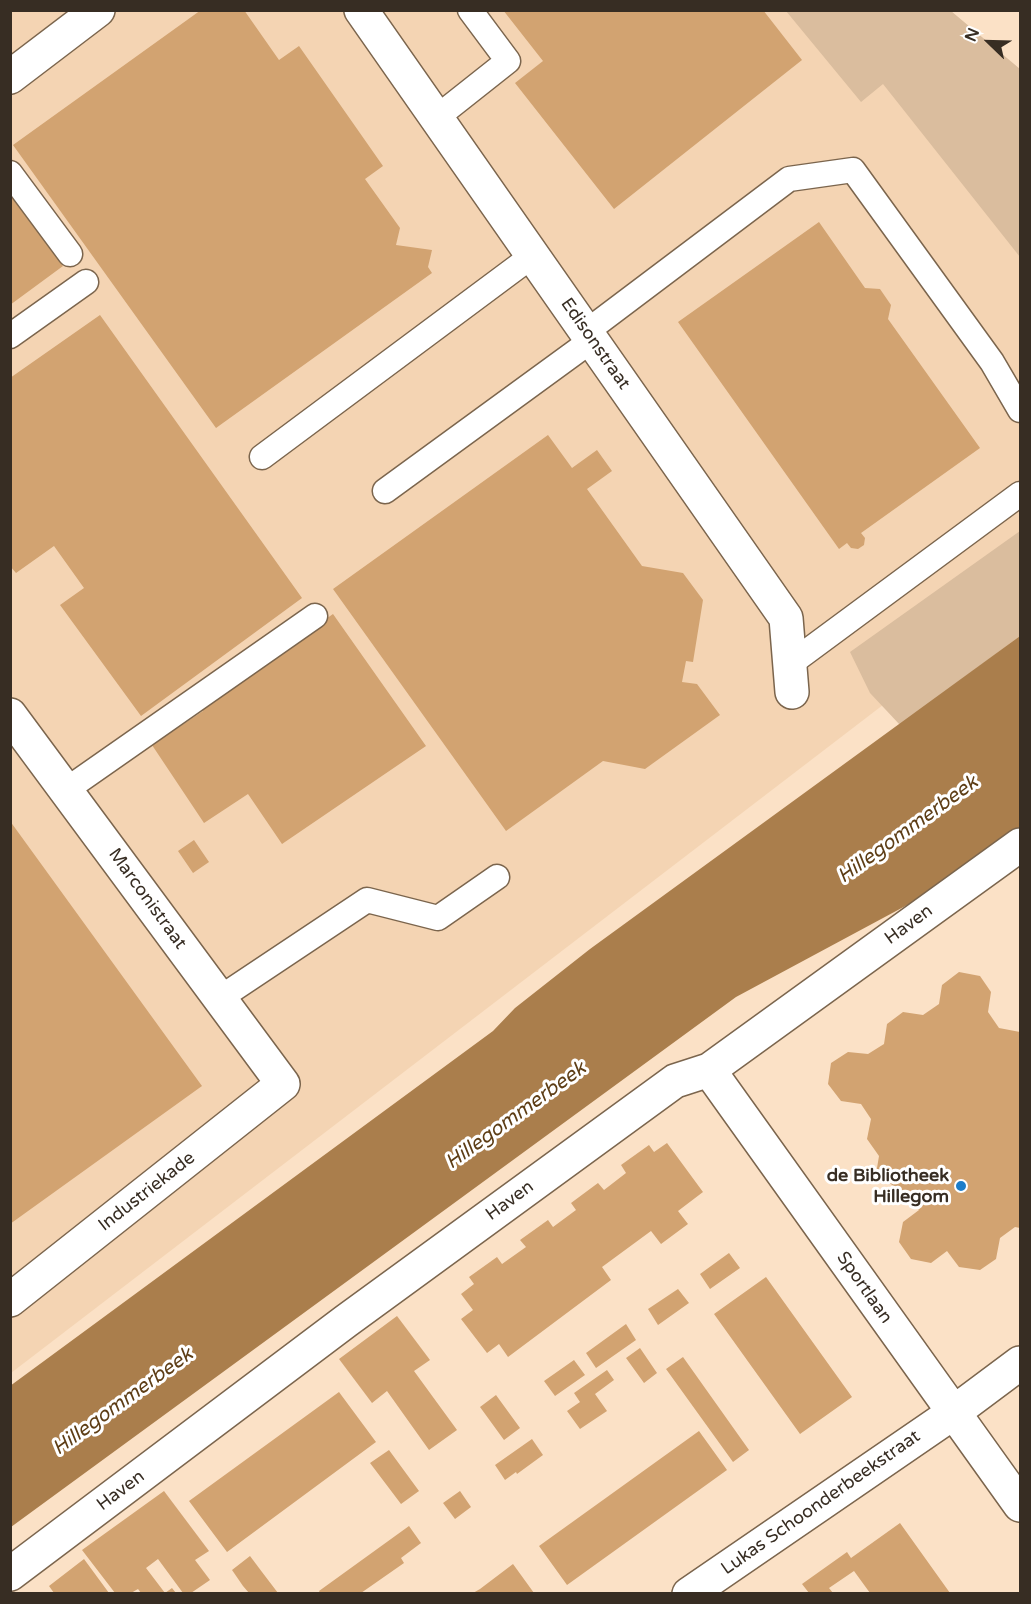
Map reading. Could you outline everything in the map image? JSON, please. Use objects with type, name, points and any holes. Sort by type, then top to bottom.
[{"type":"street","points":[[10,77],[98,10]]},
{"type":"street","name":"Edisonstraat","points":[[361,10],[786,618],[791,678]]},
{"type":"street","name":"Marconistraat","points":[[10,715],[283,1084]]},
{"type":"street","name":"Haven","points":[[10,1574],[336,1328],[675,1081],[709,1070],[1020,844]]},
{"type":"street","name":"Sportlaan","points":[[709,1070],[1020,1505]]},
{"type":"street","name":"Industriekade","points":[[10,1300],[283,1084]]},
{"type":"street","name":"Lukas Schoonderbeekstraat","points":[[689,1593],[953,1413],[1020,1363]]},
{"type":"lane","points":[[436,118],[508,61],[470,10]]},
{"type":"lane","points":[[385,491],[589,336],[789,179],[853,170],[992,363],[1020,410]]},
{"type":"lane","points":[[10,173],[70,254]]},
{"type":"lane","points":[[261,457],[532,256]]},
{"type":"lane","points":[[10,336],[86,282]]},
{"type":"lane","points":[[791,678],[1020,494]]},
{"type":"lane","points":[[66,790],[315,615]]},
{"type":"lane","points":[[220,998],[367,900],[438,918],[497,877]]},
{"type":"shaded area","points":[[11,11],[915,11],[1020,130],[1020,600],[11,1373]]},
{"type":"shaded area","points":[[786,11],[951,11],[1020,69],[1020,257],[883,84],[861,102]]},
{"type":"shaded area","points":[[1020,531],[1020,636],[900,725],[870,693],[850,652]]},
{"type":"water","name":"Hillegommerbeek","points":[[1020,636],[1020,827],[937,889],[736,997],[11,1527],[10,1386],[493,1031],[515,1008],[590,949]]},
{"type":"building","points":[[201,10],[244,10],[279,60],[299,46],[383,166],[365,179],[400,228],[396,245],[432,250],[428,267],[432,273],[216,428],[13,145]]},
{"type":"building","points":[[503,10],[763,10],[802,60],[614,209],[515,83],[543,61]]},
{"type":"building","points":[[10,195],[63,266],[10,305]]},
{"type":"building","points":[[819,222],[865,288],[880,289],[891,305],[888,319],[980,448],[861,533],[865,538],[864,545],[858,549],[851,548],[847,543],[839,549],[678,322]]},
{"type":"building","points":[[100,315],[302,598],[141,716],[60,605],[84,588],[54,546],[16,573],[10,566],[10,378]]},
{"type":"building","points":[[548,435],[572,468],[597,450],[612,471],[587,489],[642,566],[683,573],[703,600],[693,662],[686,661],[682,682],[697,684],[720,715],[645,769],[603,761],[506,831],[333,589]]},
{"type":"building","points":[[333,614],[426,746],[282,844],[248,794],[204,823],[152,745],[203,711],[201,709],[235,683]]},
{"type":"building","points":[[10,821],[202,1086],[10,1224]]},
{"type":"building","points":[[194,840],[209,862],[193,873],[178,851]]},
{"type":"building","points":[[959,972],[980,976],[991,992],[988,1012],[999,1028],[1020,1032],[1020,1228],[1015,1227],[1000,1238],[996,1259],[980,1270],[959,1267],[947,1251],[931,1263],[911,1259],[899,1242],[903,1222],[919,1210],[907,1195],[876,1174],[879,1156],[867,1139],[871,1119],[861,1104],[841,1101],[828,1084],[831,1063],[848,1052],[868,1054],[884,1044],[887,1024],[903,1012],[923,1015],[939,1004],[942,985]]},
{"type":"building","points":[[667,1143],[703,1192],[678,1211],[688,1224],[661,1244],[651,1231],[602,1267],[611,1280],[508,1357],[499,1344],[487,1353],[461,1319],[473,1310],[461,1294],[474,1284],[469,1277],[497,1257],[502,1264],[526,1247],[520,1240],[548,1220],[553,1227],[576,1210],[571,1203],[598,1183],[604,1190],[626,1173],[621,1165],[649,1145],[654,1152]]},
{"type":"building","points":[[729,1253],[740,1268],[710,1289],[700,1274]]},
{"type":"building","points":[[766,1277],[852,1397],[800,1434],[714,1314]]},
{"type":"building","points":[[678,1289],[689,1303],[658,1325],[648,1309]]},
{"type":"building","points":[[397,1316],[430,1360],[414,1371],[457,1430],[429,1450],[387,1391],[372,1403],[339,1359]]},
{"type":"building","points":[[626,1324],[636,1340],[596,1368],[586,1353]]},
{"type":"building","points":[[640,1348],[657,1373],[644,1383],[626,1358]]},
{"type":"building","points":[[683,1357],[749,1450],[733,1462],[666,1369]]},
{"type":"building","points":[[574,1360],[585,1375],[555,1396],[544,1381]]},
{"type":"building","points":[[607,1370],[614,1380],[595,1394],[607,1411],[580,1429],[567,1411],[580,1402],[574,1393]]},
{"type":"building","points":[[339,1392],[376,1442],[227,1552],[189,1501]]},
{"type":"building","points":[[496,1395],[520,1428],[504,1440],[480,1407]]},
{"type":"building","points":[[699,1431],[727,1470],[567,1585],[539,1546]]},
{"type":"building","points":[[532,1439],[543,1455],[505,1480],[495,1465]]},
{"type":"building","points":[[389,1450],[419,1491],[401,1504],[370,1463]]},
{"type":"building","points":[[164,1491],[209,1551],[195,1560],[210,1580],[191,1593],[183,1593],[158,1559],[146,1568],[165,1593],[141,1593],[138,1589],[131,1593],[115,1593],[82,1550]]},
{"type":"building","points":[[460,1491],[471,1507],[455,1519],[443,1503]]},
{"type":"building","points":[[900,1523],[950,1593],[870,1593],[854,1571],[829,1588],[833,1593],[809,1593],[802,1584],[847,1552],[851,1558]]},
{"type":"building","points":[[409,1526],[421,1543],[401,1558],[404,1563],[361,1593],[320,1593],[319,1591]]},
{"type":"building","points":[[250,1556],[278,1593],[249,1593],[243,1586],[232,1570]]},
{"type":"building","points":[[84,1559],[109,1593],[54,1593],[49,1586]]},
{"type":"building","points":[[513,1564],[534,1593],[473,1593],[480,1589]]},
{"type":"building","points":[[172,1588],[176,1593],[165,1593]]},
{"type":"place","name":"de Bibliotheek Hillegom","points":[[961,1186]]}]
